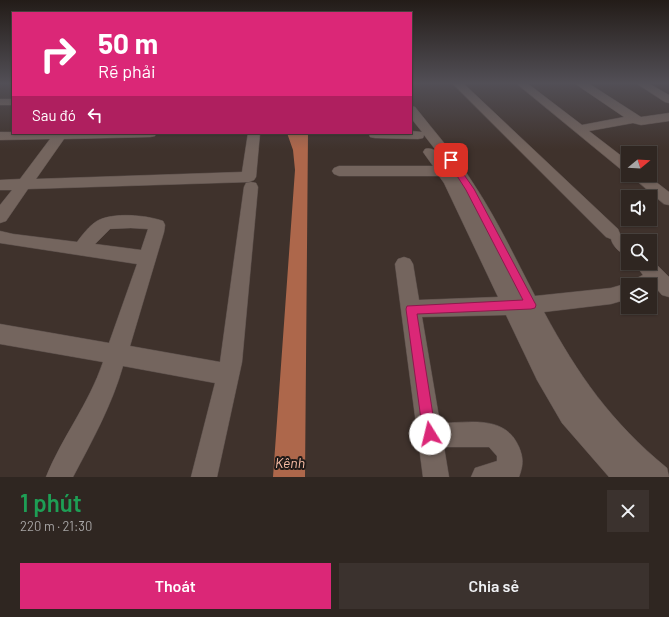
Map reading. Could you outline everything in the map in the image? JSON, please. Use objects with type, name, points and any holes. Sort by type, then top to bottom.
[{"type":"street","points":[[481,105],[620,240]]},
{"type":"street","points":[[549,105],[621,162]]},
{"type":"street","points":[[614,105],[634,119],[641,121],[669,117]]},
{"type":"street","points":[[412,112],[505,254],[552,347],[578,391],[604,423],[641,464],[658,477]]},
{"type":"street","points":[[579,129],[634,119]]},
{"type":"street","points":[[414,130],[452,172],[452,182],[511,305],[545,372],[570,415],[627,477]]},
{"type":"street","points":[[0,136],[105,134]]},
{"type":"street","points":[[204,477],[233,350],[254,134]]},
{"type":"street","points":[[0,217],[25,185],[60,135]]},
{"type":"street","points":[[339,172],[452,172]]},
{"type":"street","points":[[0,185],[250,182]]},
{"type":"street","points":[[646,182],[669,200]]},
{"type":"street","points":[[59,477],[92,416],[107,382],[157,227],[152,223],[103,224],[81,249]]},
{"type":"street","points":[[8,238],[147,258]]},
{"type":"street","points":[[404,264],[436,477]]},
{"type":"street","points":[[411,309],[531,305],[611,296],[621,293]]},
{"type":"street","points":[[0,334],[228,374]]},
{"type":"street","points":[[430,434],[492,435],[501,440],[507,448],[511,463],[509,469],[501,473],[484,477]]},
{"type":"water","name":"Kênh","points":[[287,134],[308,134],[305,477],[273,477],[295,170],[293,150]]},
{"type":"route","points":[[430,434],[411,309],[531,305],[470,189],[451,160]]}]
